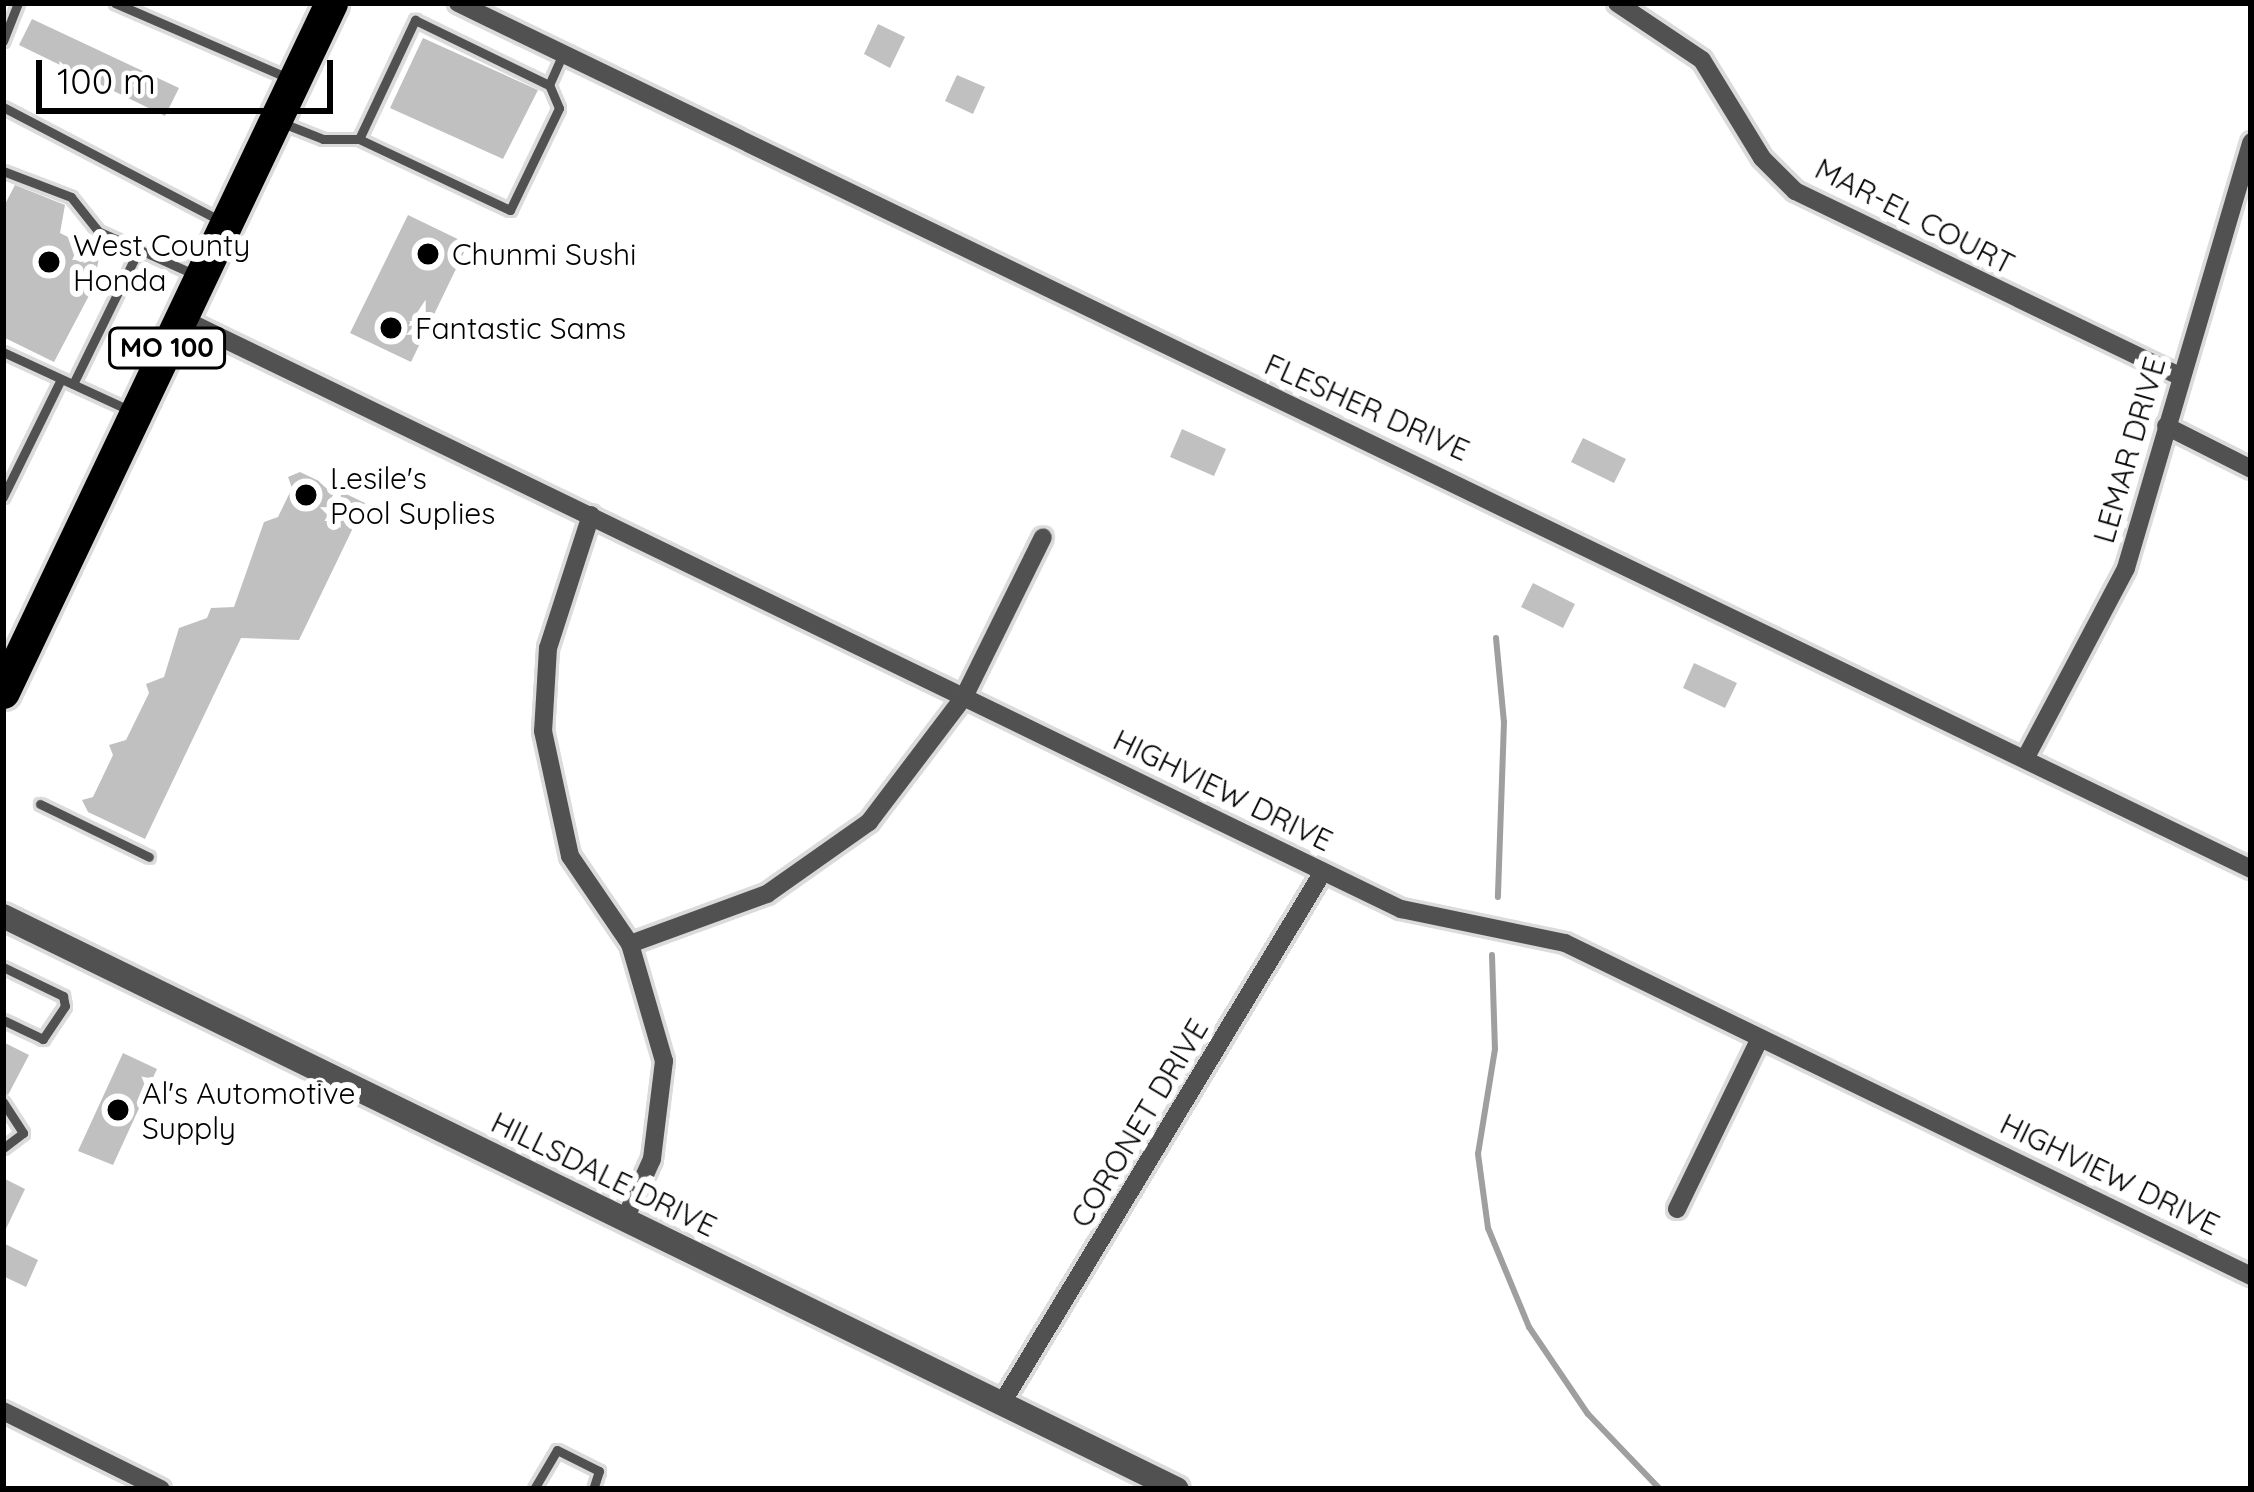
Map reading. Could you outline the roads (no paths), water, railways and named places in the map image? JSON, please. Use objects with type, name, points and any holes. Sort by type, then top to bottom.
[{"type":"highway","name":"MO 100","points":[[3,692],[331,3]]},
{"type":"street","name":"FLESHER DRIVE","points":[[458,3],[2251,869]]},
{"type":"street","name":"MAR-EL COURT","points":[[1617,3],[1702,60],[1762,158],[1795,191],[2181,377]]},
{"type":"street","name":"LEMAR DRIVE","points":[[2025,758],[2126,568],[2251,142]]},
{"type":"street","name":"HIGHVIEW DRIVE","points":[[182,318],[1401,909],[1565,943],[2251,1276]]},
{"type":"street","points":[[2166,426],[2251,469]]},
{"type":"street","points":[[590,515],[548,649],[543,731],[570,856],[630,944],[664,1061],[652,1159],[625,1219]]},
{"type":"street","points":[[630,944],[767,894],[838,850],[897,790],[964,697],[1043,537]]},
{"type":"street","name":"CORONET DRIVE","points":[[1002,1403],[1323,872]]},
{"type":"street","name":"HILLSDALE DRIVE","points":[[3,916],[1177,1489]]},
{"type":"street","points":[[1677,1209],[1760,1038]]},
{"type":"street","points":[[3,1412],[161,1489]]},
{"type":"lane","points":[[3,41],[18,3]]},
{"type":"lane","points":[[115,3],[294,80]]},
{"type":"lane","points":[[274,120],[323,139],[359,139],[510,210],[559,108],[549,85],[415,20],[359,139]]},
{"type":"lane","points":[[549,85],[563,54]]},
{"type":"lane","points":[[3,107],[226,224]]},
{"type":"lane","points":[[4,173],[71,197],[98,231],[200,278]]},
{"type":"lane","points":[[73,384],[139,249]]},
{"type":"lane","points":[[3,352],[136,413]]},
{"type":"lane","points":[[3,497],[61,379]]},
{"type":"lane","points":[[40,804],[149,857]]},
{"type":"lane","points":[[3,967],[63,996],[65,1006],[44,1039],[3,1020]]},
{"type":"lane","points":[[3,1102],[23,1133],[3,1148]]},
{"type":"lane","points":[[533,1489],[556,1450],[599,1471],[593,1489]]},
{"type":"waterway","points":[[1496,638],[1504,722],[1498,897]]},
{"type":"waterway","points":[[1492,955],[1495,1049],[1478,1154],[1488,1228],[1529,1327],[1588,1414],[1660,1489]]},
{"type":"place","name":"Chunmi Sushi","points":[[428,254]]},
{"type":"place","name":"West County Honda","points":[[49,262]]},
{"type":"place","name":"Fantastic Sams","points":[[391,328]]},
{"type":"place","name":"Lesile's Pool Suplies","points":[[306,495]]},
{"type":"place","name":"Al's Automotive Supply","points":[[118,1110]]}]
